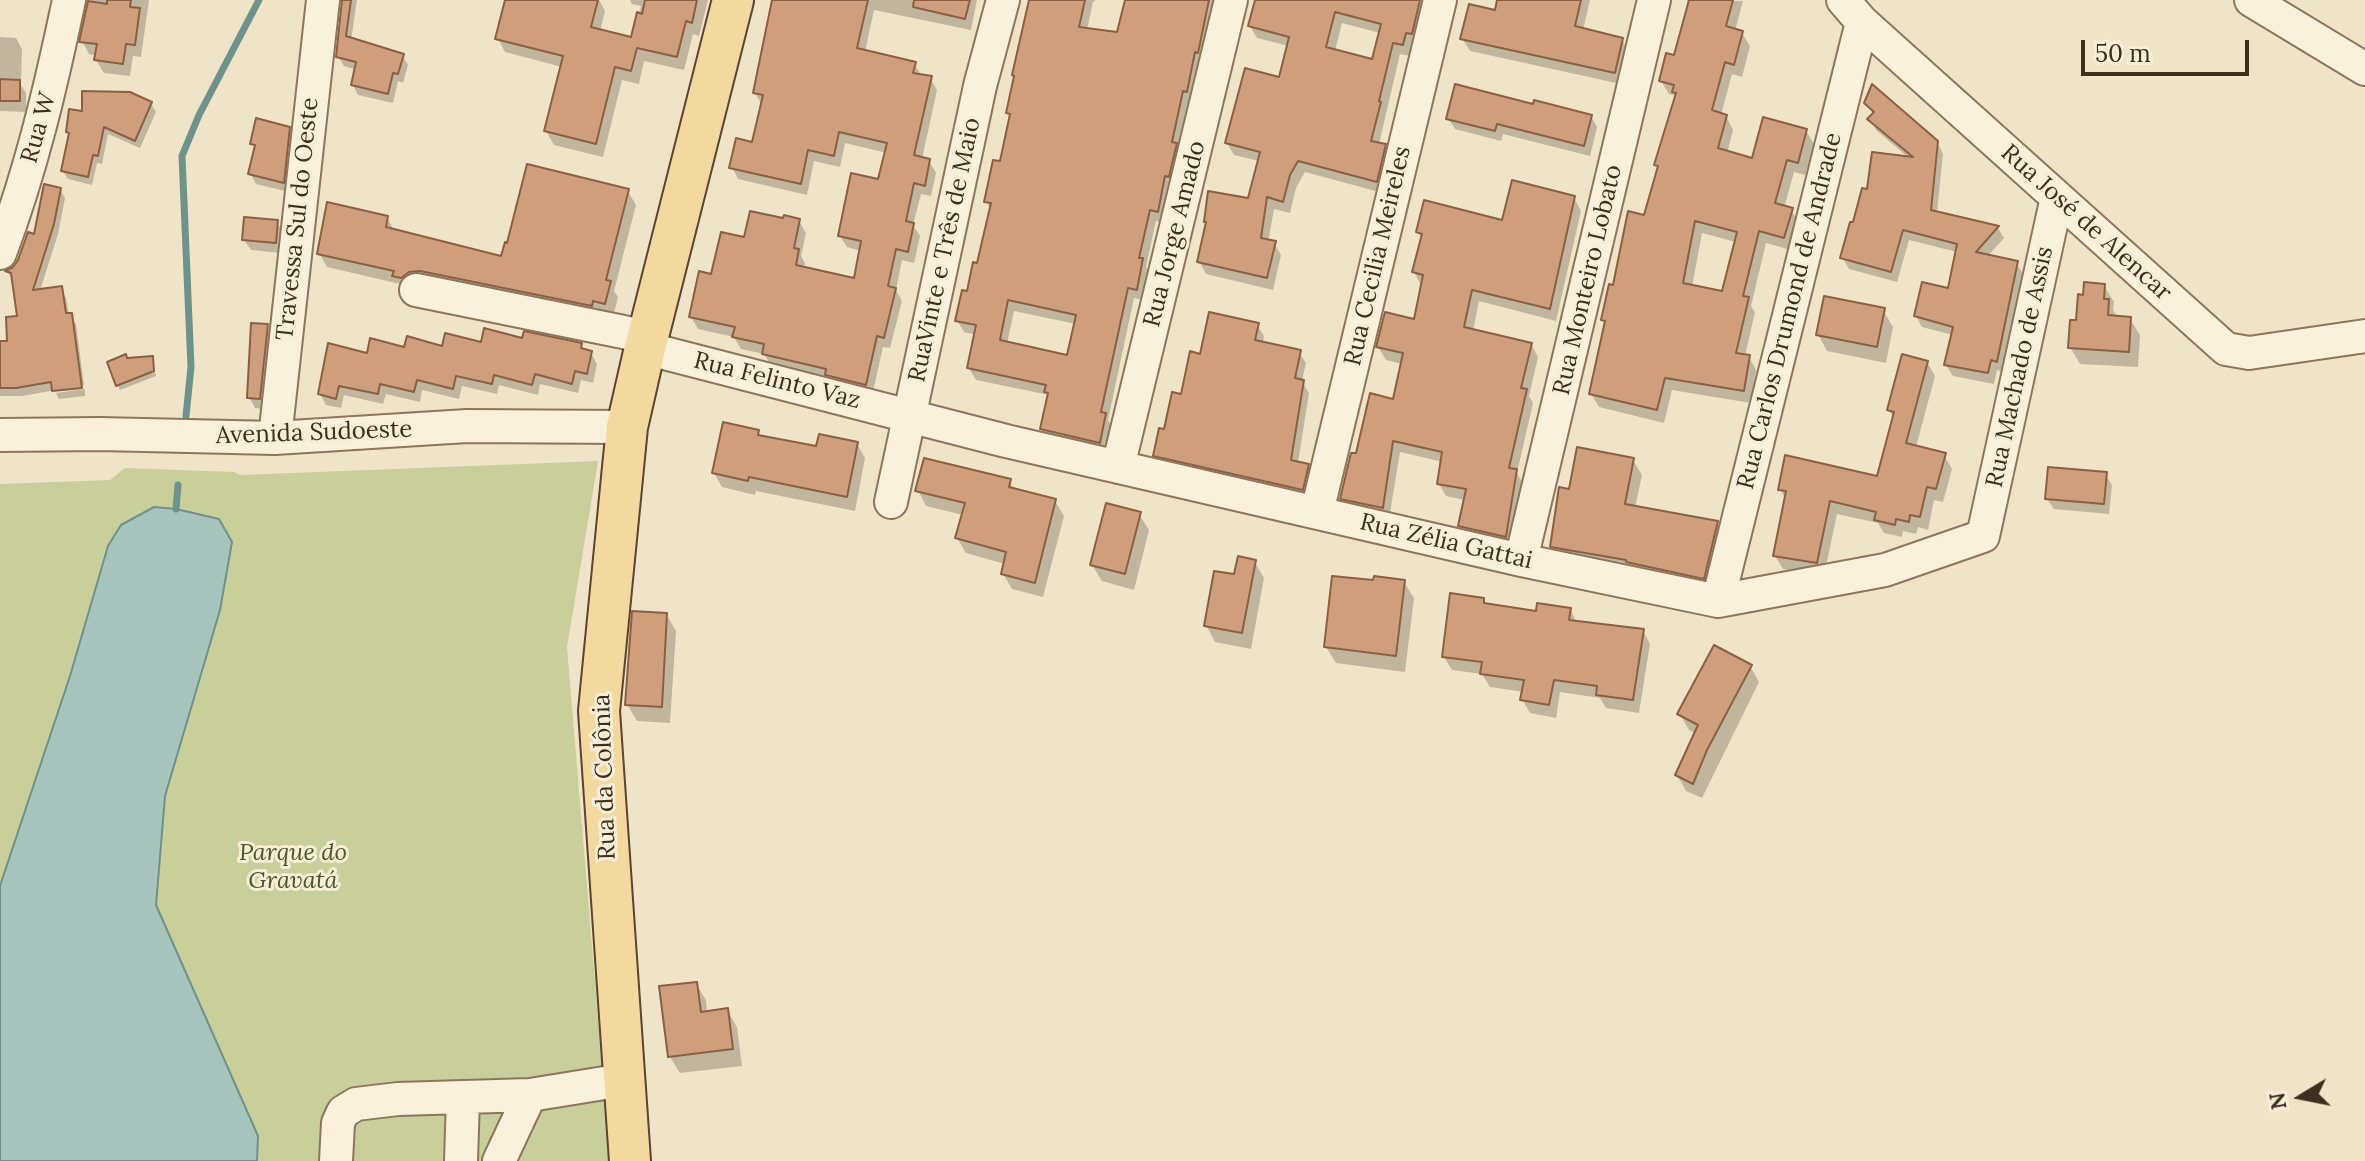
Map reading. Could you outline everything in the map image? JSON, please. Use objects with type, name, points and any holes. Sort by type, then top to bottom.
[{"type":"main road","name":"Rua da Colônia","points":[[630,1161],[599,711],[627,427],[733,0]]},
{"type":"street","name":"Rua W","points":[[0,253],[49,93],[69,0]]},
{"type":"street","name":"Travessa Sul do Oeste","points":[[275,438],[323,0]]},
{"type":"street","name":"RuaVinte e Três de Maio","points":[[891,502],[980,86],[1003,0]]},
{"type":"street","name":"Rua Jorge Amado","points":[[1118,467],[1231,0]]},
{"type":"street","name":"Rua Cecilia Meireles","points":[[1317,512],[1440,0]]},
{"type":"street","name":"Rua Monteiro Lobato","points":[[1521,560],[1654,0]]},
{"type":"street","points":[[2251,0],[2365,69]]},
{"type":"street","name":"Rua José de Alencar","points":[[1852,11],[2226,349],[2249,353],[2365,336]]},
{"type":"street","name":"Rua Carlos Drumond de Andrade","points":[[1718,601],[1852,11]]},
{"type":"street","name":"Rua Machado de Assis","points":[[1983,536],[2057,197]]},
{"type":"street","name":"Rua Felinto Vaz","points":[[416,290],[646,343],[909,414]]},
{"type":"street","name":"Rua Zélia Gattai","points":[[909,414],[1118,467],[1521,560],[1718,601],[1885,570],[1983,536]]},
{"type":"street","name":"Avenida Sudoeste","points":[[0,435],[275,438],[467,426],[627,427]]},
{"type":"street","points":[[336,1161],[337,1133],[343,1112],[356,1104],[398,1099],[530,1095],[623,1080]]},
{"type":"street","points":[[499,1161],[530,1095]]},
{"type":"street","points":[[461,1161],[463,1098]]},
{"type":"green space","name":"Parque do Gravatá","points":[[598,461],[567,647],[610,1161],[0,1161],[0,484],[110,480],[125,468],[234,472],[240,475]]},
{"type":"water","points":[[154,507],[219,519],[232,542],[220,610],[165,796],[156,905],[258,1136],[257,1161],[0,1161],[0,886],[70,676],[108,546],[121,525]]},
{"type":"building","points":[[107,0],[131,0],[130,7],[140,8],[135,45],[126,44],[123,64],[94,60],[97,44],[79,42],[88,1],[107,4]]},
{"type":"building","points":[[342,0],[351,0],[346,36],[404,54],[398,74],[393,73],[388,94],[351,85],[356,62],[336,57]]},
{"type":"building","points":[[505,0],[598,0],[591,27],[631,37],[637,12],[642,14],[645,0],[697,0],[692,23],[686,21],[677,57],[637,48],[631,71],[615,67],[596,144],[544,131],[563,56],[495,39]]},
{"type":"building","points":[[772,0],[868,0],[857,48],[916,62],[913,73],[932,76],[914,155],[930,159],[925,186],[914,183],[906,221],[914,223],[908,252],[896,249],[888,286],[896,288],[884,338],[877,336],[866,385],[825,375],[826,369],[762,354],[764,344],[732,337],[735,327],[689,317],[699,271],[711,274],[721,232],[744,237],[750,211],[800,219],[794,248],[799,249],[796,265],[854,278],[861,241],[838,236],[851,173],[878,179],[887,143],[839,132],[834,156],[808,150],[801,184],[729,168],[736,138],[752,142],[763,95],[753,93]]},
{"type":"building","points":[[914,0],[970,0],[965,19],[913,7]]},
{"type":"building","points":[[1029,0],[1085,0],[1079,27],[1117,32],[1125,0],[1209,0],[1187,92],[1183,91],[1172,142],[1177,143],[1169,177],[1165,176],[1158,212],[1150,210],[1139,258],[1143,258],[1137,290],[1128,288],[1101,412],[1106,413],[1100,443],[1040,429],[1048,393],[1044,392],[1046,385],[967,368],[976,325],[955,321],[962,290],[967,291],[973,262],[977,263],[991,203],[984,202],[993,160],[1000,161],[1010,114],[1006,113]],"holes":[[[1008,300],[1076,315],[1067,355],[1000,340]]]},
{"type":"building","points":[[1255,0],[1420,0],[1412,34],[1406,33],[1403,45],[1393,43],[1379,101],[1371,141],[1386,144],[1377,182],[1298,161],[1290,175],[1283,202],[1267,197],[1261,238],[1276,241],[1267,278],[1197,262],[1206,222],[1208,191],[1248,198],[1260,152],[1225,143],[1245,68],[1279,77],[1289,37],[1248,26]],"holes":[[[1335,12],[1381,24],[1372,59],[1326,47]]]},
{"type":"building","points":[[1497,0],[1581,0],[1575,26],[1623,38],[1615,73],[1460,39],[1469,4],[1495,10]]},
{"type":"building","points":[[1689,0],[1733,0],[1726,26],[1743,31],[1734,65],[1725,62],[1712,110],[1727,115],[1718,148],[1752,158],[1763,117],[1807,129],[1798,163],[1787,160],[1775,203],[1793,208],[1784,238],[1759,231],[1743,296],[1749,297],[1736,353],[1750,355],[1744,391],[1665,378],[1657,410],[1589,394],[1605,321],[1601,320],[1609,284],[1613,285],[1628,211],[1644,215],[1658,166],[1654,165],[1676,93],[1672,92],[1674,85],[1659,81],[1666,53],[1674,55]],"holes":[[[1695,221],[1737,232],[1722,291],[1683,283]]]},
{"type":"building","points":[[0,79],[20,80],[20,101],[0,101]]},
{"type":"building","points":[[1455,84],[1592,115],[1584,146],[1497,124],[1495,131],[1446,119]]},
{"type":"building","points":[[1872,84],[1938,141],[1931,210],[1999,226],[1976,252],[2018,261],[1997,362],[1991,360],[1988,373],[1944,365],[1953,327],[1914,316],[1922,282],[1948,288],[1957,244],[1903,230],[1891,272],[1840,258],[1862,188],[1867,189],[1872,152],[1913,157],[1867,119],[1874,112],[1864,103]]},
{"type":"building","points":[[82,91],[130,92],[152,102],[135,141],[104,127],[98,156],[93,155],[88,177],[61,171],[69,133],[66,132],[69,109],[82,111]]},
{"type":"building","points":[[256,118],[290,127],[284,183],[248,174],[255,145],[250,144]]},
{"type":"building","points":[[527,164],[629,189],[606,280],[611,281],[605,304],[593,301],[592,306],[420,271],[409,272],[401,278],[392,276],[394,271],[317,254],[327,202],[388,216],[386,227],[501,256]]},
{"type":"building","points":[[1512,180],[1575,196],[1550,309],[1472,290],[1464,327],[1532,343],[1521,388],[1527,389],[1509,468],[1517,469],[1506,537],[1458,526],[1466,489],[1437,484],[1442,452],[1393,441],[1383,508],[1340,499],[1351,453],[1356,453],[1370,393],[1393,399],[1403,353],[1376,347],[1385,312],[1414,319],[1423,275],[1412,272],[1422,234],[1416,232],[1424,200],[1502,220]]},
{"type":"building","points":[[44,184],[61,188],[54,224],[33,290],[62,286],[66,313],[72,313],[82,388],[52,391],[51,382],[0,388],[0,341],[7,341],[6,317],[17,316],[11,273],[5,271],[18,260],[28,232],[34,234]]},
{"type":"building","points":[[244,217],[278,220],[276,243],[242,240]]},
{"type":"building","points":[[2084,282],[2105,284],[2104,299],[2109,299],[2108,315],[2131,317],[2129,352],[2068,348],[2070,320],[2076,320],[2078,294],[2083,295]]},
{"type":"building","points":[[1824,296],[1885,308],[1877,347],[1816,335]]},
{"type":"building","points":[[1209,312],[1259,323],[1255,340],[1301,350],[1295,378],[1304,380],[1291,460],[1309,464],[1303,490],[1153,456],[1159,428],[1164,429],[1172,392],[1181,394],[1190,351],[1200,354]]},
{"type":"building","points":[[251,323],[268,324],[260,399],[247,398]]},
{"type":"building","points":[[484,328],[522,338],[524,331],[582,343],[581,348],[592,351],[587,374],[575,371],[572,384],[535,374],[532,385],[494,375],[492,384],[456,376],[453,389],[417,380],[414,392],[380,384],[378,394],[339,386],[336,399],[318,394],[328,343],[367,353],[370,338],[404,347],[407,336],[442,346],[445,333],[481,342]]},
{"type":"building","points":[[126,354],[127,358],[153,356],[154,371],[116,386],[107,362]]},
{"type":"building","points":[[1902,354],[1928,361],[1906,443],[1946,453],[1936,489],[1927,487],[1920,517],[1910,515],[1909,522],[1896,519],[1895,525],[1874,520],[1876,512],[1830,501],[1817,563],[1773,556],[1786,491],[1778,490],[1785,455],[1877,476],[1894,412],[1887,410]]},
{"type":"building","points":[[723,422],[759,430],[758,435],[816,446],[819,434],[858,442],[847,497],[749,477],[748,481],[712,473]]},
{"type":"building","points":[[1577,447],[1634,458],[1625,504],[1718,521],[1704,579],[1626,560],[1550,547],[1559,487],[1569,489]]},
{"type":"building","points":[[924,458],[1011,479],[1009,487],[1056,499],[1035,583],[1001,574],[1006,552],[955,538],[965,503],[915,491]]},
{"type":"building","points":[[2048,467],[2107,472],[2104,504],[2045,499]]},
{"type":"building","points":[[1106,503],[1141,512],[1125,574],[1090,565]]},
{"type":"building","points":[[1238,556],[1256,560],[1242,633],[1204,626],[1214,571],[1234,574]]},
{"type":"building","points":[[1332,576],[1405,580],[1396,656],[1324,647]]},
{"type":"building","points":[[1450,593],[1484,598],[1484,603],[1536,611],[1537,603],[1571,608],[1569,620],[1644,629],[1633,700],[1596,695],[1597,686],[1554,680],[1549,705],[1520,700],[1524,680],[1480,674],[1482,662],[1442,657]]},
{"type":"building","points":[[632,611],[667,613],[662,707],[625,705]]},
{"type":"building","points":[[1714,645],[1752,665],[1707,750],[1693,784],[1675,775],[1698,725],[1677,714]]},
{"type":"building","points":[[697,982],[701,1012],[728,1008],[733,1049],[668,1057],[659,986]]},
{"type":"waterway","points":[[186,416],[191,367],[182,156],[199,115],[259,0]]},
{"type":"waterway","points":[[176,509],[178,485]]}]
